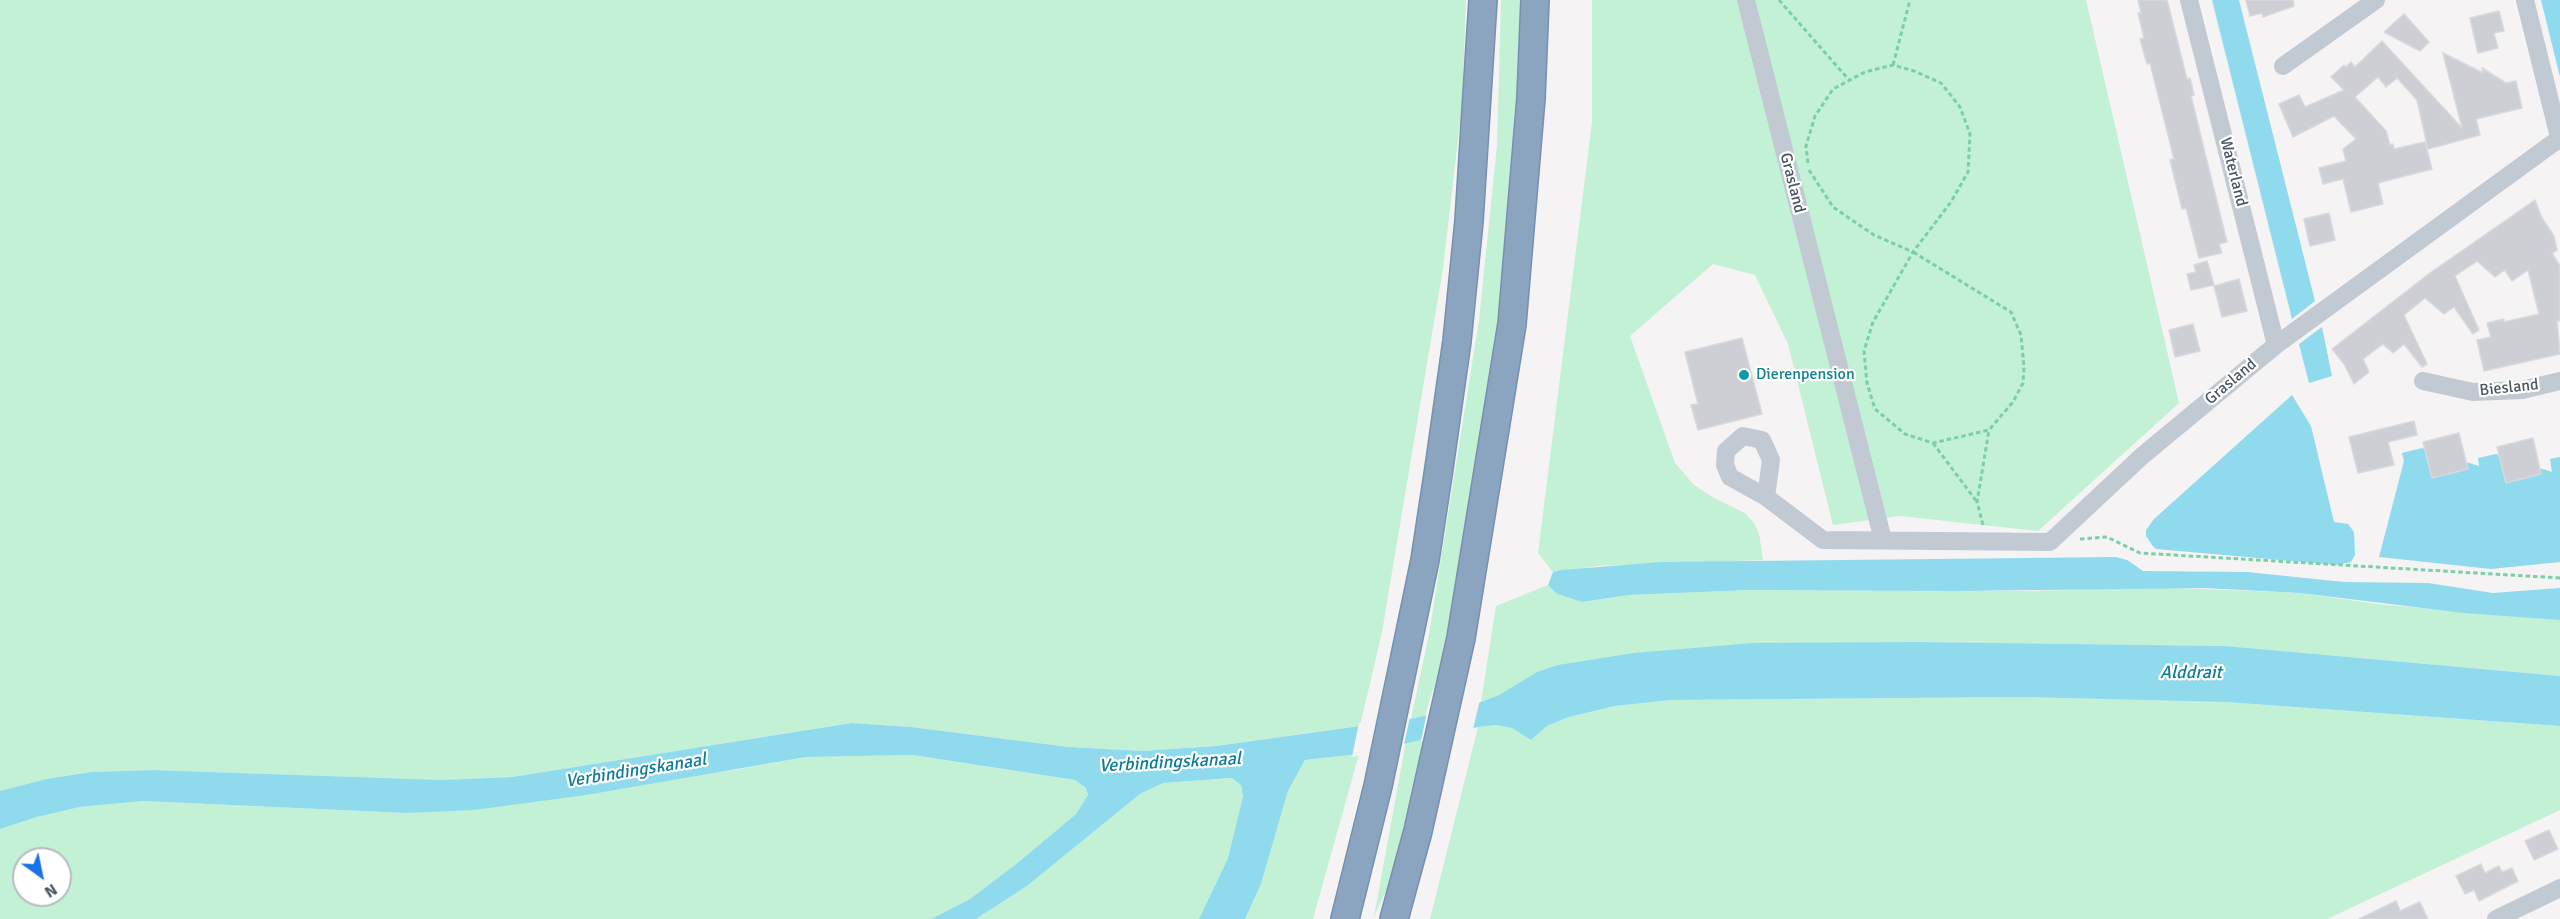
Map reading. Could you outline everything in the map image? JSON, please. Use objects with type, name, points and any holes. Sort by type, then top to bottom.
[{"type":"highway","points":[[1345,919],[1367,836],[1425,560],[1457,341],[1469,221],[1483,0]]},
{"type":"highway","points":[[1394,919],[1418,831],[1461,638],[1512,324],[1531,98],[1534,0]]},
{"type":"highway","points":[[1333,919],[1367,836]]},
{"type":"street","name":"Grasland","points":[[1746,0],[1883,540]]},
{"type":"street","name":"Waterland","points":[[2189,0],[2279,343]]},
{"type":"street","points":[[2283,66],[2376,0]]},
{"type":"street","points":[[2525,0],[2560,139]]},
{"type":"street","name":"Grasland","points":[[2050,542],[2142,456],[2279,343],[2560,139]]},
{"type":"street","name":"Biesland","points":[[2423,381],[2473,393],[2522,390],[2560,381]]},
{"type":"street","points":[[1766,497],[1823,540],[2050,542]]},
{"type":"street","points":[[2496,919],[2560,888]]},
{"type":"path","points":[[1779,0],[1849,80]]},
{"type":"path","points":[[1893,65],[1910,0]]},
{"type":"path","points":[[1977,502],[1989,430],[2013,402],[2022,383],[2024,367],[2021,335],[2011,312],[1912,252],[1874,235],[1833,207],[1809,169],[1806,146],[1815,116],[1833,89],[1849,80],[1893,65],[1941,84],[1960,107],[1970,134],[1968,172],[1951,202],[1912,252],[1874,322],[1864,351],[1867,384],[1875,409],[1905,434],[1933,443],[1989,430]]},
{"type":"path","points":[[1933,443],[1977,502],[1988,541]]},
{"type":"path","points":[[2050,542],[2107,537],[2140,553],[2560,578]]},
{"type":"green space","points":[[0,0],[1466,0],[1462,106],[1443,268],[1382,632],[1360,726],[1216,746],[1142,751],[1069,747],[911,727],[852,723],[512,777],[442,780],[153,770],[91,772],[46,779],[0,791]]},
{"type":"green space","points":[[1501,0],[1524,0],[1517,154],[1500,325],[1453,624],[1425,716],[1411,719],[1429,634],[1479,320],[1497,146]]},
{"type":"green space","points":[[1592,0],[2086,0],[2179,403],[2038,531],[1900,516],[1833,525],[1788,344],[1755,275],[1713,264],[1630,336],[1675,463],[1694,485],[1745,513],[1759,533],[1763,560],[1598,566],[1553,572],[1538,553],[1592,122]]},
{"type":"green space","points":[[1548,585],[1557,594],[1582,602],[1629,595],[1749,590],[2033,591],[2150,587],[2300,593],[2378,604],[2560,620],[2560,676],[2226,646],[1921,642],[1537,672],[1499,695],[1481,702],[1496,606]]},
{"type":"green space","points":[[2021,697],[2225,702],[2560,726],[2560,810],[2327,919],[1430,919],[1478,727],[1496,725],[1513,728],[1531,740],[1547,726],[1569,717],[1615,706],[1671,700]]},
{"type":"green space","points":[[1433,737],[1403,832],[1392,878],[1374,917],[1406,741]]},
{"type":"green space","points":[[1359,754],[1313,919],[1245,919],[1261,884],[1288,791],[1305,760]]},
{"type":"green space","points":[[913,755],[1075,780],[1087,788],[1088,795],[1076,814],[1015,865],[970,899],[931,919],[0,919],[0,829],[80,807],[143,801],[406,813],[734,770],[806,757]]},
{"type":"green space","points":[[1233,778],[1241,785],[1243,796],[1228,858],[1199,919],[976,919],[1027,886],[1140,794],[1163,783]]},
{"type":"water","points":[[2212,0],[2239,0],[2315,301],[2292,319]]},
{"type":"water","points":[[2541,0],[2560,0],[2560,77]]},
{"type":"water","points":[[2322,327],[2332,376],[2309,383],[2299,344]]},
{"type":"water","points":[[2292,395],[2311,426],[2334,522],[2348,524],[2354,532],[2355,555],[2351,562],[2337,565],[2156,549],[2146,536],[2146,530],[2154,519]]},
{"type":"water","points":[[2422,448],[2479,466],[2478,458],[2496,454],[2552,472],[2550,459],[2560,457],[2560,562],[2491,569],[2379,557],[2404,461],[2402,453]]},
{"type":"water","points":[[2116,557],[2127,560],[2143,571],[2247,572],[2344,582],[2428,583],[2493,593],[2560,588],[2560,620],[2464,613],[2300,593],[2204,588],[1957,591],[1749,590],[1629,595],[1582,602],[1557,594],[1548,585],[1553,572],[1561,570],[1662,562]]},
{"type":"water","points":[[1921,642],[2226,646],[2560,676],[2560,726],[2225,702],[2021,697],[1671,700],[1615,706],[1569,717],[1547,726],[1531,740],[1512,728],[1496,725],[1359,754],[1305,760],[1288,791],[1261,884],[1245,919],[1199,919],[1228,858],[1243,796],[1241,785],[1232,778],[1163,783],[1140,794],[1027,886],[976,919],[931,919],[970,899],[1076,814],[1088,795],[1086,788],[1075,780],[913,755],[806,757],[586,795],[474,810],[406,813],[143,801],[80,807],[0,829],[0,791],[46,779],[91,772],[153,770],[442,780],[512,777],[852,723],[911,727],[1069,747],[1142,751],[1216,746],[1411,719],[1481,702],[1499,695],[1537,672],[1558,665],[1634,653],[1753,643]]},
{"type":"pier","points":[[1480,700],[1473,729],[1421,741],[1427,712]]},
{"type":"pier","points":[[1410,717],[1404,745],[1352,757],[1359,723]]},
{"type":"building","points":[[2138,0],[2167,0],[2187,79],[2190,78],[2194,95],[2191,96],[2227,242],[2219,244],[2222,253],[2199,258],[2186,208],[2182,209],[2170,160],[2174,159],[2150,63],[2147,64],[2140,39],[2144,38],[2138,13],[2141,13]]},
{"type":"building","points":[[2246,0],[2293,0],[2294,6],[2263,17],[2262,13],[2250,16]]},
{"type":"building","points":[[2499,11],[2504,31],[2494,33],[2498,48],[2478,53],[2470,18]]},
{"type":"building","points":[[2404,14],[2429,42],[2420,51],[2384,32]]},
{"type":"building","points":[[2382,41],[2462,128],[2443,53],[2483,73],[2482,68],[2506,83],[2516,81],[2522,108],[2476,119],[2480,135],[2428,149],[2417,100],[2397,78],[2386,87],[2378,77],[2355,97],[2386,131],[2390,145],[2393,144],[2394,149],[2425,142],[2432,169],[2378,183],[2383,204],[2351,212],[2343,179],[2323,184],[2319,168],[2346,161],[2343,149],[2356,139],[2334,116],[2293,137],[2279,104],[2299,95],[2305,107],[2344,90],[2331,77],[2351,62],[2355,67]]},
{"type":"building","points":[[2535,200],[2542,218],[2554,236],[2557,250],[2552,253],[2560,266],[2560,321],[2557,321],[2560,354],[2484,371],[2477,340],[2491,337],[2487,323],[2504,319],[2504,322],[2539,314],[2528,270],[2512,281],[2505,270],[2495,277],[2477,261],[2455,276],[2479,330],[2473,334],[2454,307],[2444,314],[2425,298],[2404,315],[2427,364],[2422,367],[2404,344],[2393,353],[2383,344],[2363,359],[2369,372],[2354,384],[2344,364],[2332,349],[2430,273]]},
{"type":"building","points":[[2329,213],[2335,240],[2310,246],[2304,219]]},
{"type":"building","points":[[2207,261],[2214,285],[2191,290],[2187,274],[2196,272],[2194,265]]},
{"type":"building","points":[[2239,279],[2247,311],[2222,317],[2214,286]]},
{"type":"building","points":[[2193,324],[2200,351],[2175,357],[2169,330]]},
{"type":"building","name":"Dierenpension","points":[[1742,338],[1762,414],[1698,430],[1691,405],[1698,404],[1685,352]]},
{"type":"building","points":[[2414,421],[2417,435],[2388,442],[2394,465],[2358,473],[2349,437]]},
{"type":"building","points":[[2459,433],[2468,469],[2432,478],[2423,442]]},
{"type":"building","points":[[2533,438],[2541,474],[2506,483],[2497,447]]},
{"type":"building","points":[[2549,830],[2558,849],[2534,860],[2525,841]]},
{"type":"building","points":[[2481,864],[2485,873],[2499,866],[2502,872],[2512,868],[2518,881],[2479,901],[2474,890],[2465,894],[2456,876]]},
{"type":"building","points":[[2396,901],[2400,911],[2420,902],[2428,919],[2359,919]]},
{"type":"place","name":"Dierenpension","points":[[1744,375]]},
{"type":"water label","name":"Alddrait","points":[[2191,673]]},
{"type":"water label","name":"Verbindingskanaal","points":[[1170,763]]},
{"type":"water label","name":"Verbindingskanaal","points":[[636,771]]}]
